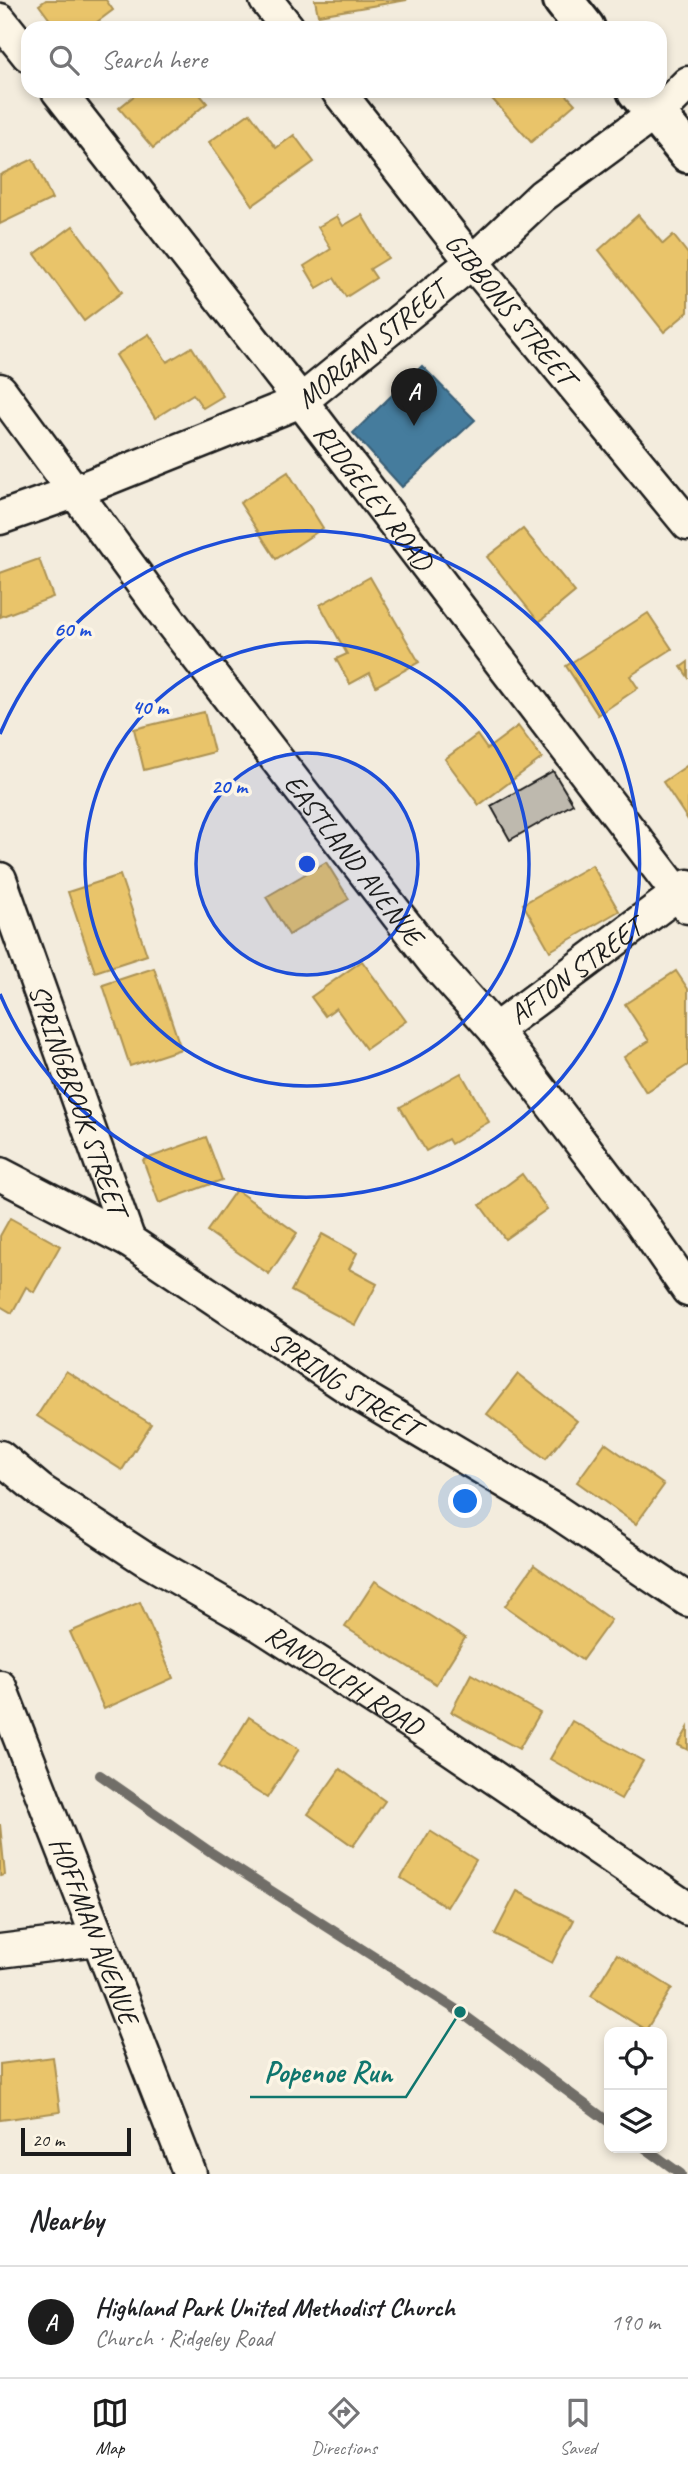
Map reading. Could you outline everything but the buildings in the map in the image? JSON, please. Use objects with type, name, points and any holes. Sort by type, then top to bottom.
[{"type":"street","points":[[266,0],[282,21]]},
{"type":"street","points":[[563,0],[580,21]]},
{"type":"street","points":[[0,20],[21,46]]},
{"type":"street","name":"MORGAN STREET","points":[[667,92],[688,83]]},
{"type":"street","name":"RIDGELEY ROAD","points":[[63,98],[685,896]]},
{"type":"street","name":"GIBBONS STREET","points":[[343,98],[472,262],[688,524]]},
{"type":"street","points":[[646,102],[688,153]]},
{"type":"street","name":"MORGAN STREET","points":[[0,518],[74,492],[301,401],[472,262],[646,102]]},
{"type":"street","name":"EASTLAND AVENUE","points":[[0,390],[74,492],[434,962],[495,1030],[639,1219],[688,1290]]},
{"type":"street","name":"SPRINGBROOK STREET","points":[[0,879],[129,1241]]},
{"type":"street","name":"AFTON STREET","points":[[495,1030],[685,896]]},
{"type":"street","name":"SPRING STREET","points":[[0,1174],[129,1241],[361,1396],[557,1512],[688,1600]]},
{"type":"street","name":"RANDOLPH ROAD","points":[[0,1457],[41,1490],[145,1559],[271,1632],[449,1747],[688,1909]]},
{"type":"street","name":"HOFFMAN AVENUE","points":[[0,1687],[190,2174]]},
{"type":"street","points":[[0,1951],[97,1939]]},
{"type":"waterway","points":[[100,1775],[212,1853],[460,2012],[604,2118]]},
{"type":"waterway","points":[[652,2153],[681,2174]]},
{"type":"place","name":"Highland Park United Methodist Church","points":[[414,426]]},
{"type":"place","name":"Popenoe Run","points":[[460,2012]]}]
